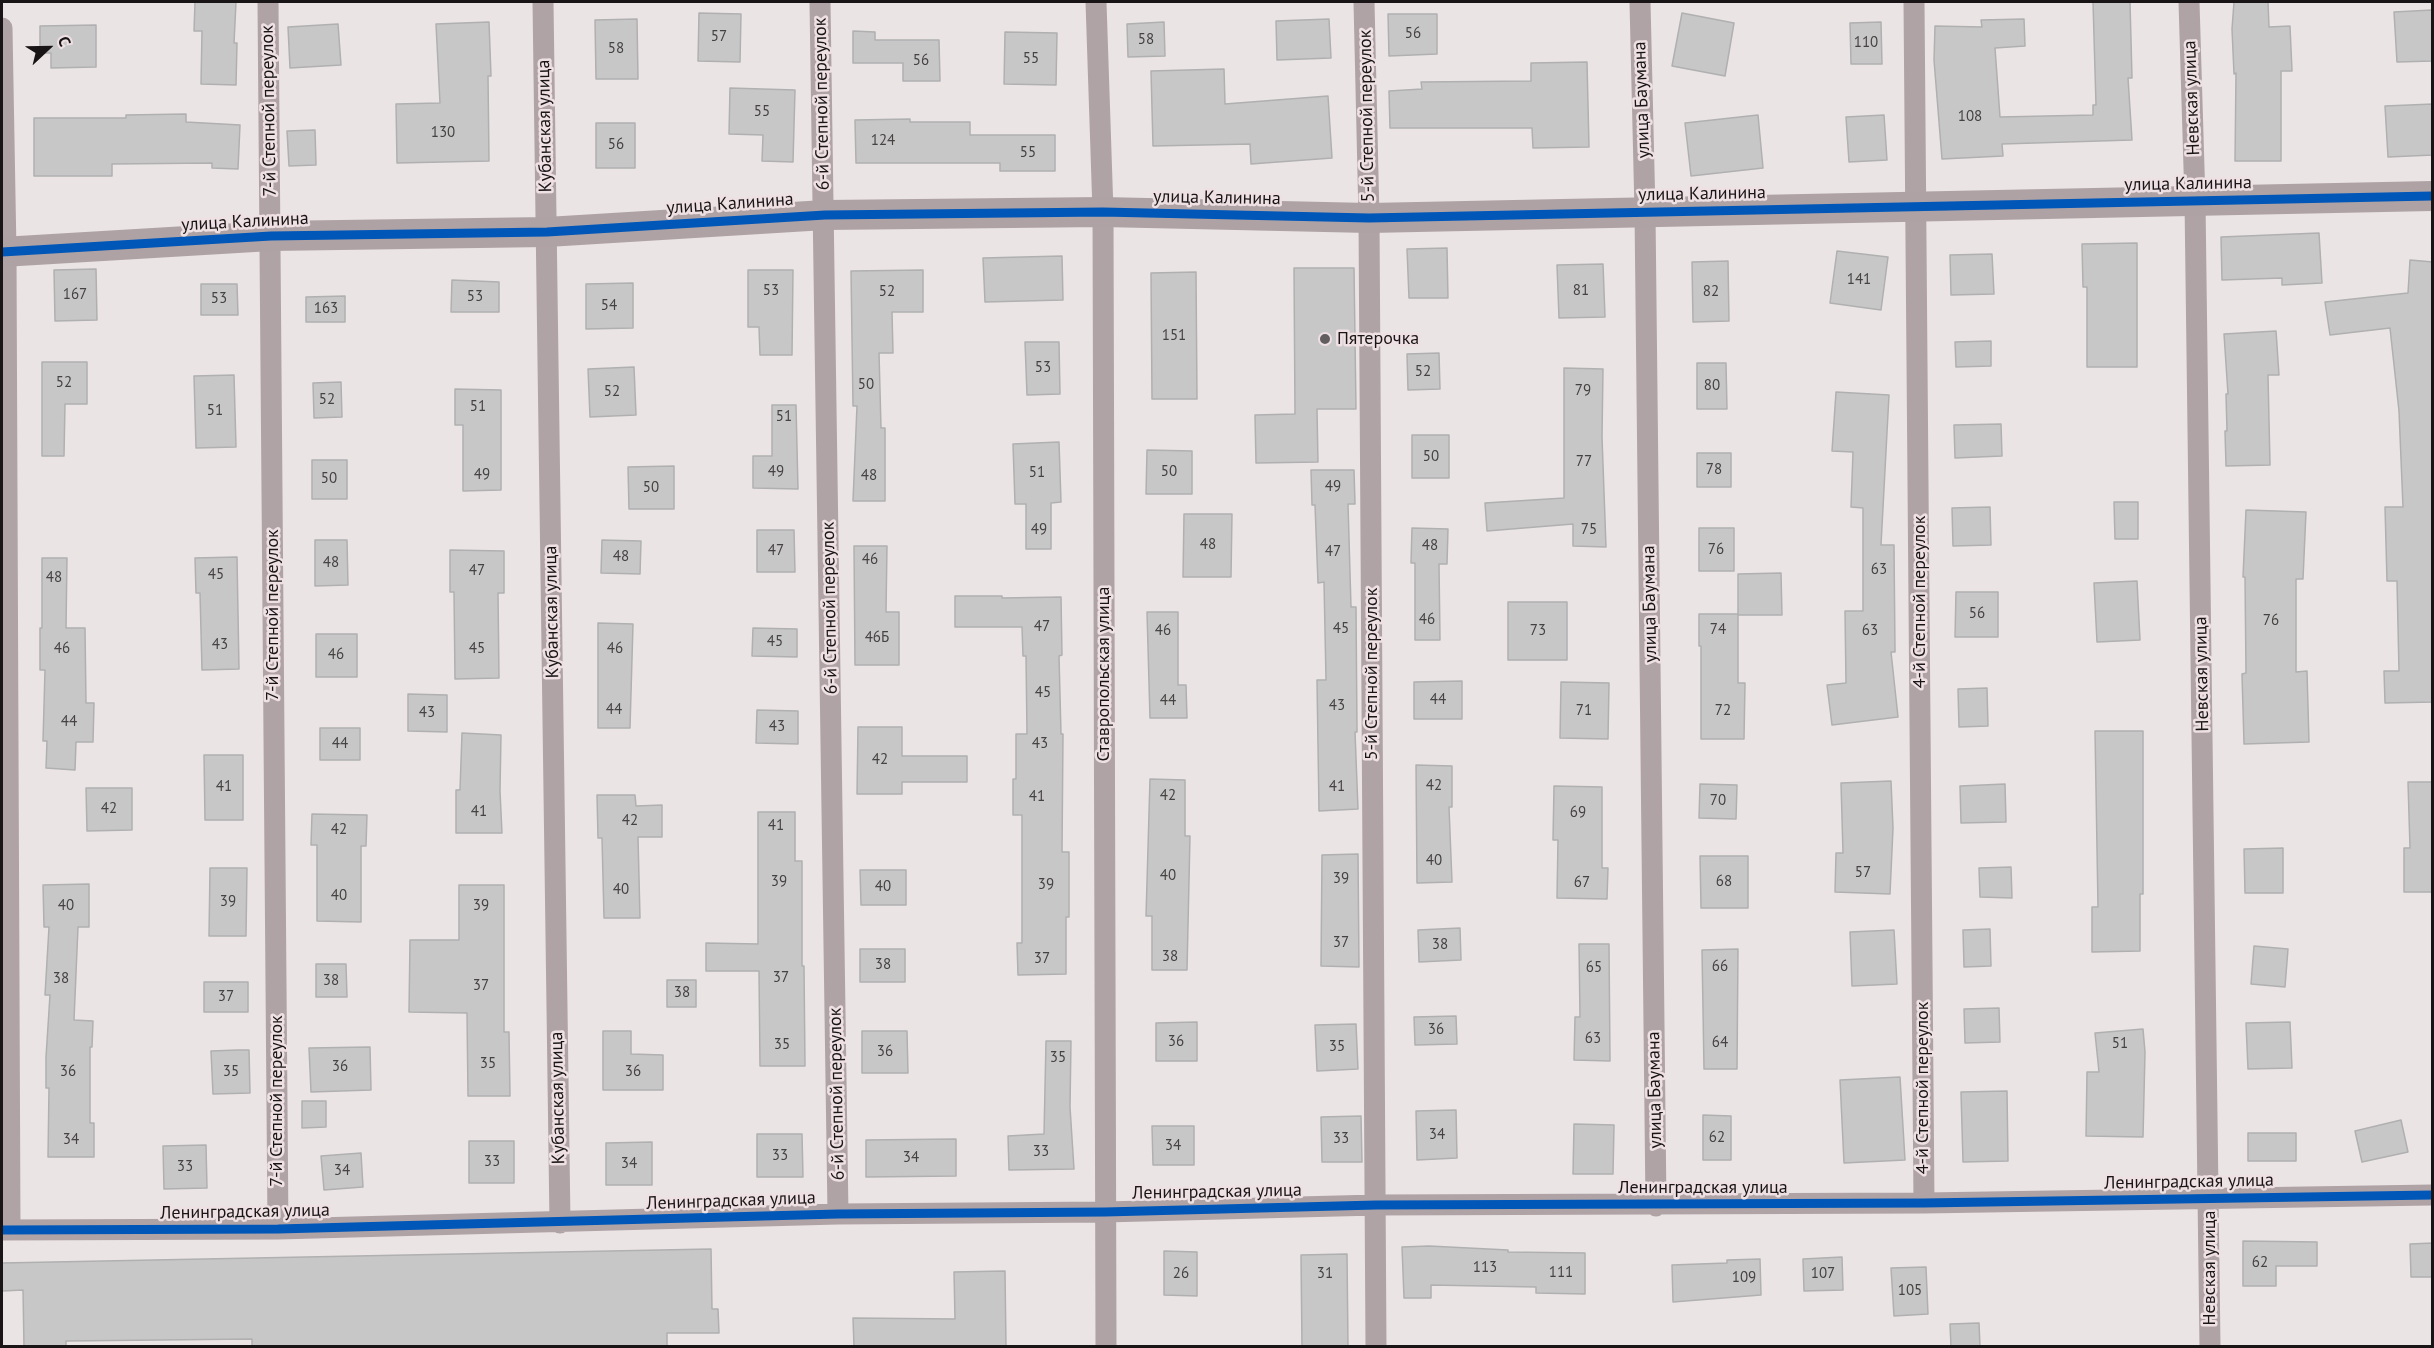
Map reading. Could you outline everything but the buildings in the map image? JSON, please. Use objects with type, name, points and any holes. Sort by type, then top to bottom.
[{"type":"street","name":"7-й Степной переулок","points":[[268,2],[278,1229]]},
{"type":"street","name":"Кубанская улица","points":[[543,2],[560,1223]]},
{"type":"street","name":"6-й Степной переулок","points":[[820,2],[825,214],[838,1214]]},
{"type":"street","name":"Ставропольская улица","points":[[1096,2],[1103,212],[1106,1347]]},
{"type":"street","name":"5-й Степной переулок","points":[[1364,2],[1369,218],[1376,1347]]},
{"type":"street","name":"улица Баумана","points":[[1640,2],[1645,212],[1656,1206]]},
{"type":"street","name":"4-й Степной переулок","points":[[1914,2],[1924,1203]]},
{"type":"street","name":"Невская улица","points":[[2189,2],[2195,201],[2211,1347]]},
{"type":"street","points":[[2,28],[6,1230]]},
{"type":"street","name":"улица Калинина","points":[[4,252],[271,236],[547,232],[825,214],[1103,212],[1369,218],[2433,196]]},
{"type":"street","name":"Ленинградская улица","points":[[6,1230],[278,1229],[838,1214],[1105,1212],[1376,1205],[1656,1206],[2433,1195]]},
{"type":"cycle path","points":[[2,252],[271,236],[547,232],[825,215],[1103,212],[1369,218],[2432,196]]},
{"type":"cycle path","points":[[2,1230],[278,1229],[838,1214],[1105,1212],[1376,1205],[1924,1203],[2432,1195]]},
{"type":"place","name":"Пятерочка","points":[[1325,339]]}]
